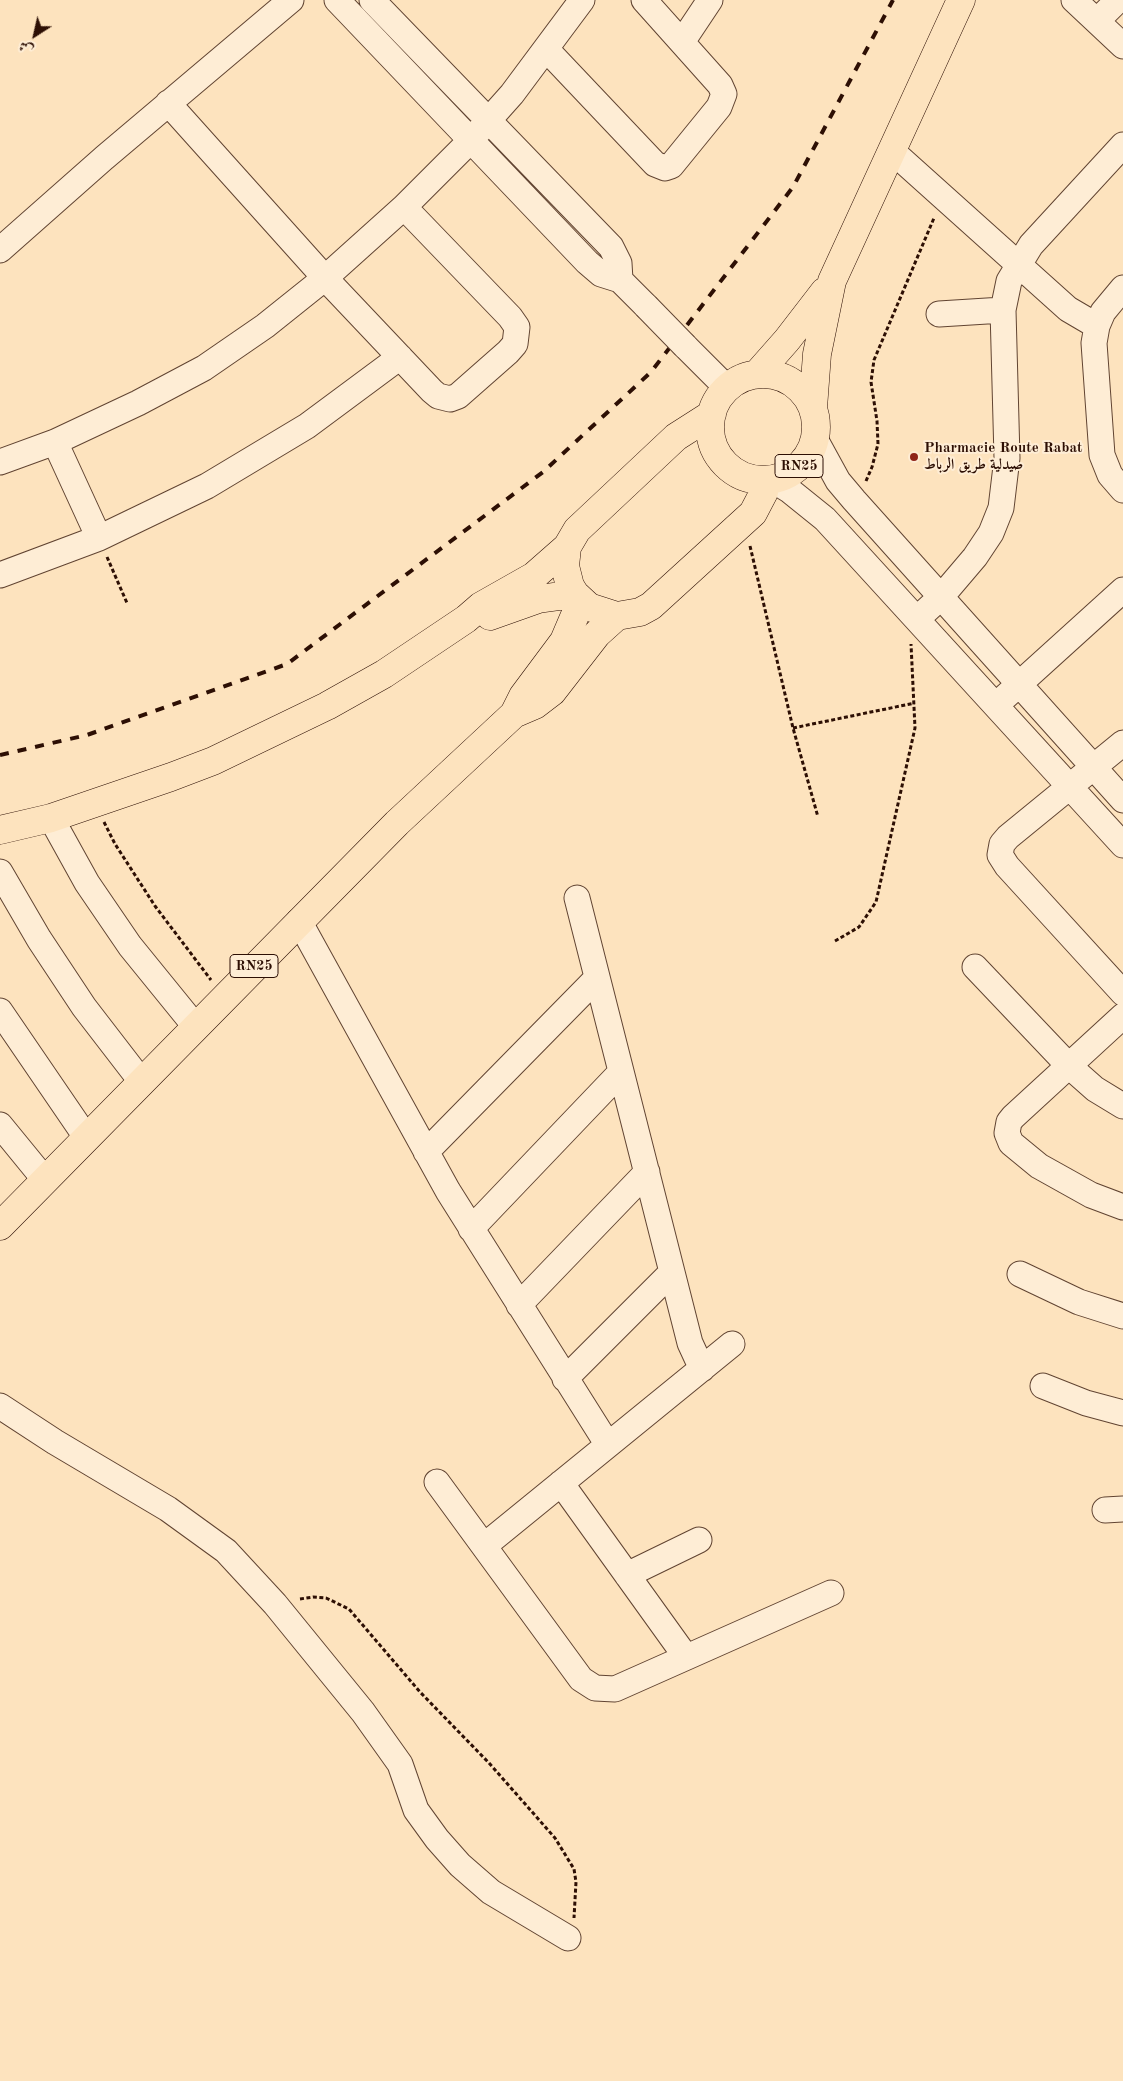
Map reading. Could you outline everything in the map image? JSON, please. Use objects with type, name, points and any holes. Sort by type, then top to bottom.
[{"type":"main road","name":"RN25","points":[[757,374],[788,340],[832,281],[961,0]]},
{"type":"main road","name":"RN25","points":[[812,408],[817,354],[832,281]]},
{"type":"main road","name":"RN25","points":[[757,374],[780,377],[800,389],[812,408],[815,418],[815,439],[802,462],[788,473],[769,479],[756,479],[738,473],[722,460],[711,434],[712,414],[716,402],[727,388],[742,378],[757,374]]},
{"type":"main road","points":[[0,830],[51,818],[95,804],[213,761],[327,706],[384,674],[466,619],[481,606],[543,570],[567,547],[577,530],[666,446],[687,429],[712,414]]},
{"type":"main road","name":"RN25","points":[[514,714],[523,696],[564,641],[578,598],[598,612],[617,616],[640,612],[651,606],[744,521],[760,503],[769,479]]},
{"type":"main road","points":[[466,619],[485,618],[538,599],[578,598],[566,576],[567,547]]},
{"type":"main road","name":"RN25","points":[[0,1226],[224,996],[419,801],[514,714],[535,705],[552,692],[597,634],[617,616]]},
{"type":"street","points":[[0,250],[168,103],[290,0]]},
{"type":"street","points":[[337,0],[593,268],[610,278],[620,280],[727,388]]},
{"type":"street","points":[[372,0],[611,247],[619,263],[620,280]]},
{"type":"street","points":[[0,462],[55,442],[138,403],[204,368],[265,326],[325,278],[404,207],[471,140],[547,50],[582,0]]},
{"type":"street","points":[[547,50],[655,164],[665,168],[675,163],[719,107],[723,98],[720,84],[644,0]]},
{"type":"street","points":[[682,42],[710,0]]},
{"type":"street","points":[[1074,0],[1123,46]]},
{"type":"street","points":[[1097,21],[1118,0]]},
{"type":"street","points":[[168,103],[325,278],[400,357],[438,396],[450,399],[458,396],[508,352],[515,344],[518,335],[517,327],[510,317],[404,207]]},
{"type":"street","points":[[917,619],[941,597],[975,557],[991,533],[1001,508],[1007,458],[1003,310],[1009,281],[1018,263],[1031,245],[1123,146]]},
{"type":"street","points":[[892,151],[1068,309],[1097,326]]},
{"type":"street","points":[[1123,288],[1103,312],[1097,326],[1094,358],[1102,455],[1110,475],[1123,490]]},
{"type":"street","points":[[939,314],[1003,310]]},
{"type":"street","points":[[0,575],[99,538],[155,513],[257,458],[354,393],[400,357]]},
{"type":"street","points":[[815,439],[826,462],[854,500],[1123,800]]},
{"type":"street","points":[[55,442],[99,538]]},
{"type":"street","points":[[769,479],[789,490],[825,519],[1123,845]]},
{"type":"street","points":[[995,705],[1123,590]]},
{"type":"street","points":[[1123,743],[1008,837],[1002,844],[1000,855],[1006,866],[1123,993]]},
{"type":"street","points":[[51,818],[88,883],[130,946],[195,1026]]},
{"type":"street","points":[[0,872],[39,939],[84,1007],[141,1082]]},
{"type":"street","points":[[578,898],[690,1343],[702,1369]]},
{"type":"street","points":[[299,921],[426,1152],[471,1229],[608,1445]]},
{"type":"street","points":[[975,967],[1069,1066],[1095,1089],[1123,1106]]},
{"type":"street","points":[[426,1152],[597,978]]},
{"type":"street","points":[[0,1011],[86,1137]]},
{"type":"street","points":[[1123,1016],[1013,1117],[1007,1127],[1008,1138],[1015,1148],[1038,1166],[1091,1196],[1123,1207]]},
{"type":"street","points":[[471,1229],[621,1072]]},
{"type":"street","points":[[0,1125],[45,1180]]},
{"type":"street","points":[[519,1305],[647,1172]]},
{"type":"street","points":[[565,1379],[672,1272]]},
{"type":"street","points":[[1020,1274],[1079,1302],[1123,1316]]},
{"type":"street","points":[[484,1546],[732,1344]]},
{"type":"street","points":[[1043,1386],[1086,1403],[1123,1413]]},
{"type":"street","points":[[0,1406],[71,1452],[168,1509],[226,1551],[274,1604],[388,1745],[400,1764],[416,1810],[437,1839],[464,1870],[491,1892],[568,1938]]},
{"type":"street","points":[[437,1482],[581,1679],[587,1685],[602,1690],[615,1688],[832,1593]]},
{"type":"street","points":[[561,1483],[686,1657]]},
{"type":"street","points":[[627,1575],[699,1540]]},
{"type":"path","points":[[854,500],[864,486],[872,467],[878,444],[877,421],[870,382],[874,360],[943,196]]},
{"type":"path","points":[[744,521],[793,728],[818,816]]},
{"type":"path","points":[[99,538],[128,603]]},
{"type":"path","points":[[835,942],[859,927],[876,902],[912,748],[915,703],[910,656],[911,642],[917,619]]},
{"type":"path","points":[[793,728],[915,703]]},
{"type":"path","points":[[95,804],[115,844],[155,906],[224,996]]},
{"type":"path","points":[[274,1604],[313,1597],[326,1598],[348,1609],[420,1692],[489,1763],[555,1838],[574,1869],[576,1909],[568,1938]]},
{"type":"railway","points":[[0,755],[87,735],[287,664],[543,472],[651,372],[793,187],[893,0]]},
{"type":"place","name":"Pharmacie Route Rabat صيدلية طريق الرباط","points":[[914,457]]}]
